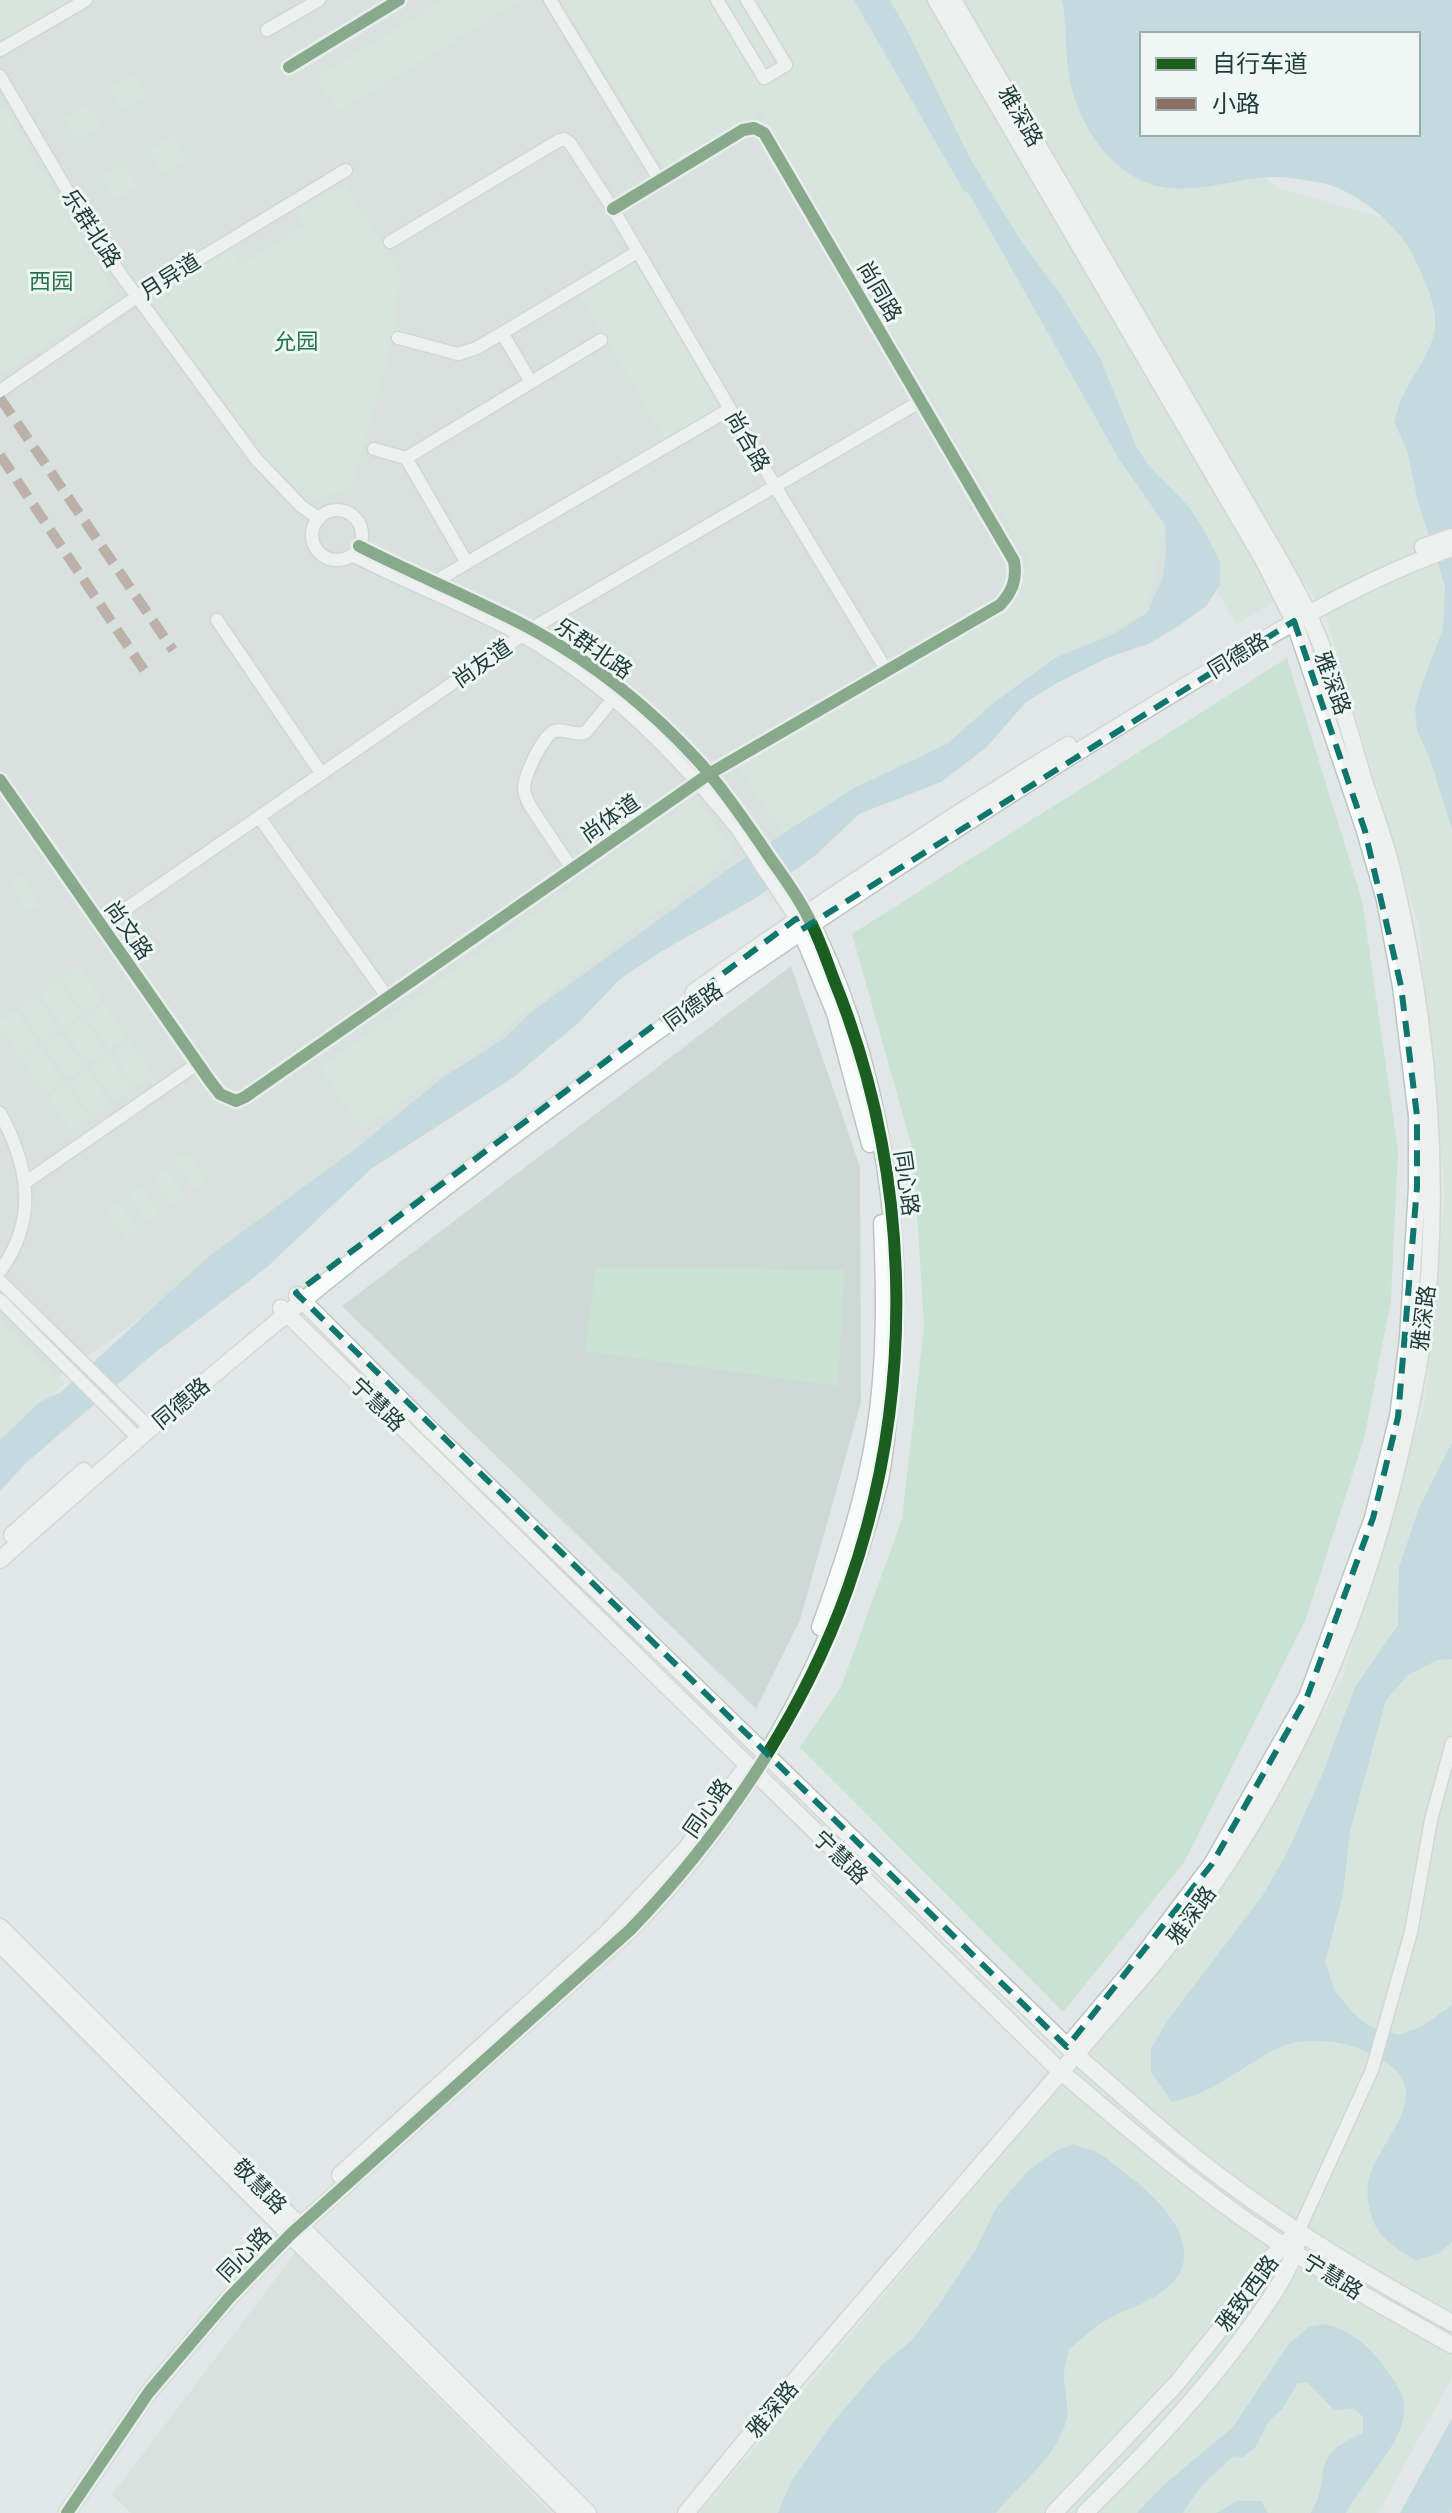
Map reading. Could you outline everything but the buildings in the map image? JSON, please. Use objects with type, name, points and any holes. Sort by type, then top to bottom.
[{"type":"main road","name":"雅深路","points":[[936,0],[1285,584]]},
{"type":"main road","name":"雅深路","points":[[953,0],[1285,584]]},
{"type":"main road","name":"同德路","points":[[0,1545],[299,1297],[804,921],[1300,610],[1452,537]]},
{"type":"main road","name":"同德路","points":[[1419,554],[1452,548]]},
{"type":"main road","points":[[1285,584],[1326,598]]},
{"type":"main road","points":[[1285,584],[1300,610]]},
{"type":"main road","name":"雅深路","points":[[677,2513],[739,2434],[1071,2051],[1212,1864],[1307,1697],[1373,1518],[1398,1417],[1408,1339],[1417,1187],[1417,1116],[1401,986],[1385,900],[1300,610]]},
{"type":"main road","name":"同心路","points":[[57,2513],[95,2454],[174,2350],[292,2226],[630,1930],[669,1890],[707,1844],[810,1675],[848,1589],[880,1477],[897,1341],[897,1281],[891,1207],[870,1089],[847,1012],[804,921]]},
{"type":"main road","name":"宁慧路","points":[[299,1297],[1071,2051],[1186,2150],[1289,2246],[1318,2244],[1452,2323]]},
{"type":"main road","name":"宁慧路","points":[[283,1310],[1056,2068],[1178,2170],[1316,2266],[1452,2345]]},
{"type":"main road","name":"同德路","points":[[0,1560],[141,1430]]},
{"type":"main road","name":"敬慧路","points":[[0,1927],[568,2513]]},
{"type":"main road","name":"敬慧路","points":[[0,1944],[588,2513]]},
{"type":"main road","name":"雅深路","points":[[686,2513],[1056,2068]]},
{"type":"main road","name":"同心路","points":[[67,2513],[149,2392],[292,2226]]},
{"type":"main road","name":"雅致西路","points":[[1085,2513],[1185,2411],[1233,2351],[1283,2279],[1289,2246]]},
{"type":"main road","name":"雅致西路","points":[[1054,2513],[1177,2383],[1289,2246]]},
{"type":"main road","points":[[1283,2279],[1296,2266],[1316,2266]]},
{"type":"street","points":[[0,50],[86,0]]},
{"type":"street","points":[[267,30],[319,0]]},
{"type":"street","points":[[289,67],[399,0]]},
{"type":"street","points":[[550,0],[660,181],[613,209]]},
{"type":"street","points":[[717,0],[764,78],[786,65],[747,0]]},
{"type":"street","name":"乐群北路","points":[[0,76],[71,197],[138,296],[256,459],[301,506],[319,519]]},
{"type":"street","name":"尚同路","points":[[660,181],[743,130],[754,128],[764,133],[1014,561],[1017,575]]},
{"type":"street","name":"尚合路","points":[[390,242],[564,139],[570,143],[613,209],[887,671]]},
{"type":"street","name":"月异道","points":[[0,391],[138,296],[346,170]]},
{"type":"street","points":[[398,338],[458,354],[477,348],[637,252]]},
{"type":"street","points":[[502,333],[531,382]]},
{"type":"street","points":[[406,458],[601,340]]},
{"type":"street","name":"尚友道","points":[[101,926],[526,632],[921,401]]},
{"type":"street","points":[[427,586],[730,409]]},
{"type":"street","points":[[374,449],[406,458],[467,563]]},
{"type":"street","points":[[337,510],[356,519],[362,532],[356,550],[346,558],[331,559],[318,551],[313,531],[319,519],[337,510]]},
{"type":"street","name":"乐群北路","points":[[356,550],[526,632],[596,670],[617,694],[665,728],[742,826],[804,921]]},
{"type":"street","name":"尚体道","points":[[228,1099],[236,1101],[245,1097],[703,777],[1000,605],[1009,596],[1017,575]]},
{"type":"street","points":[[217,620],[321,773]]},
{"type":"street","points":[[572,869],[530,806],[525,796],[525,784],[542,743],[551,732],[558,730],[579,735],[586,732],[617,694]]},
{"type":"street","name":"尚文路","points":[[0,780],[197,1064],[220,1094],[228,1099]]},
{"type":"street","points":[[259,817],[388,998]]},
{"type":"street","points":[[26,1182],[197,1064]]},
{"type":"street","points":[[0,1113],[18,1153],[26,1182],[18,1242],[0,1271]]},
{"type":"street","points":[[0,1281],[116,1396],[141,1430]]},
{"type":"street","points":[[0,1300],[106,1405],[141,1430]]},
{"type":"street","points":[[1289,2246],[1372,2070],[1411,1932],[1431,1820],[1452,1743]]},
{"type":"highlighted area","points":[[1294,621],[1365,831],[1401,986],[1417,1116],[1417,1187],[1398,1417],[1373,1518],[1307,1697],[1212,1864],[1067,2047],[296,1293],[796,919],[801,930]]},
{"type":"shaded area","points":[[0,0],[866,0],[1202,586],[854,812],[58,1377],[0,1431]]},
{"type":"shaded area","points":[[791,966],[860,1167],[861,1402],[800,1620],[756,1709],[342,1306]]},
{"type":"shaded area","points":[[295,2253],[551,2513],[131,2513],[112,2495]]},
{"type":"green space","points":[[0,0],[71,0],[0,41]]},
{"type":"green space","points":[[444,0],[521,0],[338,112],[317,77]]},
{"type":"green space","points":[[561,0],[852,0],[1165,525],[1147,613],[1055,658],[947,744],[784,834],[737,766],[1017,600],[1029,560],[762,112],[664,169]]},
{"type":"green space","points":[[871,0],[1065,0],[1140,131],[1140,136],[1218,136],[1277,188],[1452,236],[1452,2378],[1378,2513],[700,2513],[1211,1907],[1342,1679],[1425,1402],[1445,1193],[1419,927],[1326,617],[1306,584],[1236,624]]},
{"type":"green space","points":[[133,74],[147,97],[124,111],[110,89]]},
{"type":"green space","points":[[87,104],[101,126],[78,140],[64,118]]},
{"type":"green space","name":"西园","points":[[4,108],[116,295],[0,376],[0,110]]},
{"type":"green space","points":[[172,136],[186,159],[163,173],[149,151]]},
{"type":"green space","points":[[124,164],[138,186],[116,200],[101,178]]},
{"type":"green space","name":"允园","points":[[344,185],[400,272],[393,337],[352,488],[311,500],[268,461],[156,308],[156,291],[231,250],[241,265],[304,226],[295,211]]},
{"type":"green space","points":[[635,260],[721,407],[666,440],[579,293]]},
{"type":"green space","points":[[1287,658],[1362,900],[1398,1150],[1391,1300],[1364,1439],[1305,1621],[1185,1861],[1063,2012],[800,1747],[841,1687],[902,1519],[924,1326],[913,1151],[852,934]]},
{"type":"green space","points":[[693,798],[736,851],[497,1035],[362,1129],[320,1068]]},
{"type":"green space","points":[[21,875],[40,904],[28,912],[9,883]]},
{"type":"green space","points":[[79,967],[103,1001],[85,1013],[61,979]]},
{"type":"green space","points":[[58,981],[81,1015],[63,1027],[40,993]]},
{"type":"green space","points":[[36,996],[60,1030],[42,1042],[19,1008]]},
{"type":"green space","points":[[104,1003],[127,1037],[110,1049],[86,1016]]},
{"type":"green space","points":[[15,1010],[38,1044],[21,1057],[0,1027],[0,1021]]},
{"type":"green space","points":[[83,1018],[106,1052],[88,1064],[65,1031]]},
{"type":"green space","points":[[61,1033],[85,1067],[67,1079],[44,1046]]},
{"type":"green space","points":[[130,1041],[153,1075],[135,1087],[112,1053]]},
{"type":"green space","points":[[40,1047],[63,1081],[46,1093],[22,1060]]},
{"type":"green space","points":[[109,1055],[132,1089],[114,1101],[91,1068]]},
{"type":"green space","points":[[87,1070],[110,1104],[92,1116],[69,1082]]},
{"type":"green space","points":[[66,1085],[89,1118],[71,1131],[48,1097]]},
{"type":"green space","points":[[187,1152],[207,1180],[195,1189],[175,1161]]},
{"type":"green space","points":[[165,1168],[185,1196],[173,1205],[153,1177]]},
{"type":"green space","points":[[140,1185],[160,1213],[149,1221],[128,1194]]},
{"type":"green space","points":[[118,1201],[138,1229],[126,1238],[106,1210]]},
{"type":"green space","points":[[596,1267],[844,1270],[838,1386],[585,1351]]},
{"type":"green space","points":[[0,1322],[65,1383],[0,1445]]},
{"type":"water","points":[[854,0],[890,0],[971,160],[1100,358],[1136,446],[1149,466],[1189,507],[1203,529],[1220,561],[1220,585],[1206,606],[1180,625],[1148,644],[1107,658],[1057,683],[1026,702],[986,748],[941,782],[859,814],[816,855],[756,898],[662,951],[620,979],[577,1024],[514,1077],[371,1169],[266,1268],[152,1355],[27,1462],[0,1491],[0,1440],[40,1402],[61,1392],[208,1257],[354,1150],[442,1078],[505,1038],[530,1013],[730,868],[854,788],[947,744],[992,704],[1055,658],[1112,635],[1147,613],[1163,577],[1165,525],[1119,459],[969,193],[964,191]]},
{"type":"water","points":[[1062,0],[1452,0],[1452,829],[1431,762],[1417,730],[1415,709],[1443,629],[1445,586],[1418,502],[1407,450],[1394,422],[1402,397],[1422,362],[1435,328],[1432,302],[1415,259],[1401,237],[1382,217],[1359,200],[1330,185],[1270,177],[1174,188],[1137,178],[1119,166],[1096,141],[1075,101],[1068,68]]},
{"type":"water","points":[[1452,1443],[1452,1659],[1437,1660],[1408,1675],[1386,1700],[1350,1831],[1343,1894],[1325,1962],[1335,1991],[1369,2026],[1399,2035],[1423,2026],[1452,2005],[1452,2242],[1438,2254],[1416,2260],[1381,2235],[1368,2201],[1368,2183],[1373,2166],[1400,2118],[1405,2102],[1405,2087],[1397,2072],[1371,2053],[1346,2044],[1298,2042],[1269,2052],[1204,2091],[1172,2102],[1151,2072],[1151,2049],[1168,2020],[1263,1895],[1287,1853],[1322,1775],[1355,1687],[1398,1625],[1399,1567],[1419,1508]]},
{"type":"water","points":[[1073,2144],[1103,2156],[1149,2193],[1174,2222],[1182,2239],[1184,2255],[1180,2271],[1168,2287],[1153,2298],[1103,2322],[1069,2349],[1064,2373],[1067,2417],[1063,2431],[1047,2457],[996,2513],[778,2513],[791,2482],[833,2422],[883,2364],[912,2340],[940,2303],[976,2249],[996,2208],[1029,2170],[1054,2152]]},
{"type":"water","points":[[1325,2324],[1351,2335],[1372,2352],[1398,2386],[1404,2408],[1402,2424],[1395,2440],[1346,2513],[1311,2513],[1318,2499],[1327,2459],[1345,2442],[1363,2433],[1363,2417],[1354,2408],[1334,2410],[1308,2383],[1298,2383],[1282,2409],[1269,2421],[1255,2448],[1243,2457],[1234,2456],[1219,2469],[1183,2513],[1137,2513],[1164,2485],[1233,2427],[1288,2345],[1309,2327]]},
{"type":"water","points":[[1452,2418],[1452,2510],[1450,2513],[1400,2513]]},
{"type":"water","points":[[1237,2501],[1261,2501],[1268,2513],[1216,2513]]},
{"type":"marked path","points":[[0,398],[173,650]]},
{"type":"marked path","points":[[0,455],[144,670]]},
{"type":"cycle path","points":[[289,67],[399,0]]},
{"type":"cycle path","points":[[0,780],[210,1081],[220,1094],[236,1101],[709,774],[1000,605],[1013,584],[1014,561],[764,133],[754,128],[743,130],[613,209]]},
{"type":"cycle path","points":[[67,2513],[149,2392],[229,2298],[291,2234],[630,1930],[697,1854],[728,1813],[784,1726],[830,1635],[848,1588],[870,1513],[886,1437],[894,1360],[896,1282],[891,1205],[879,1128],[860,1053],[819,940],[798,899],[709,774],[664,726],[623,691],[535,631],[359,546]]}]
